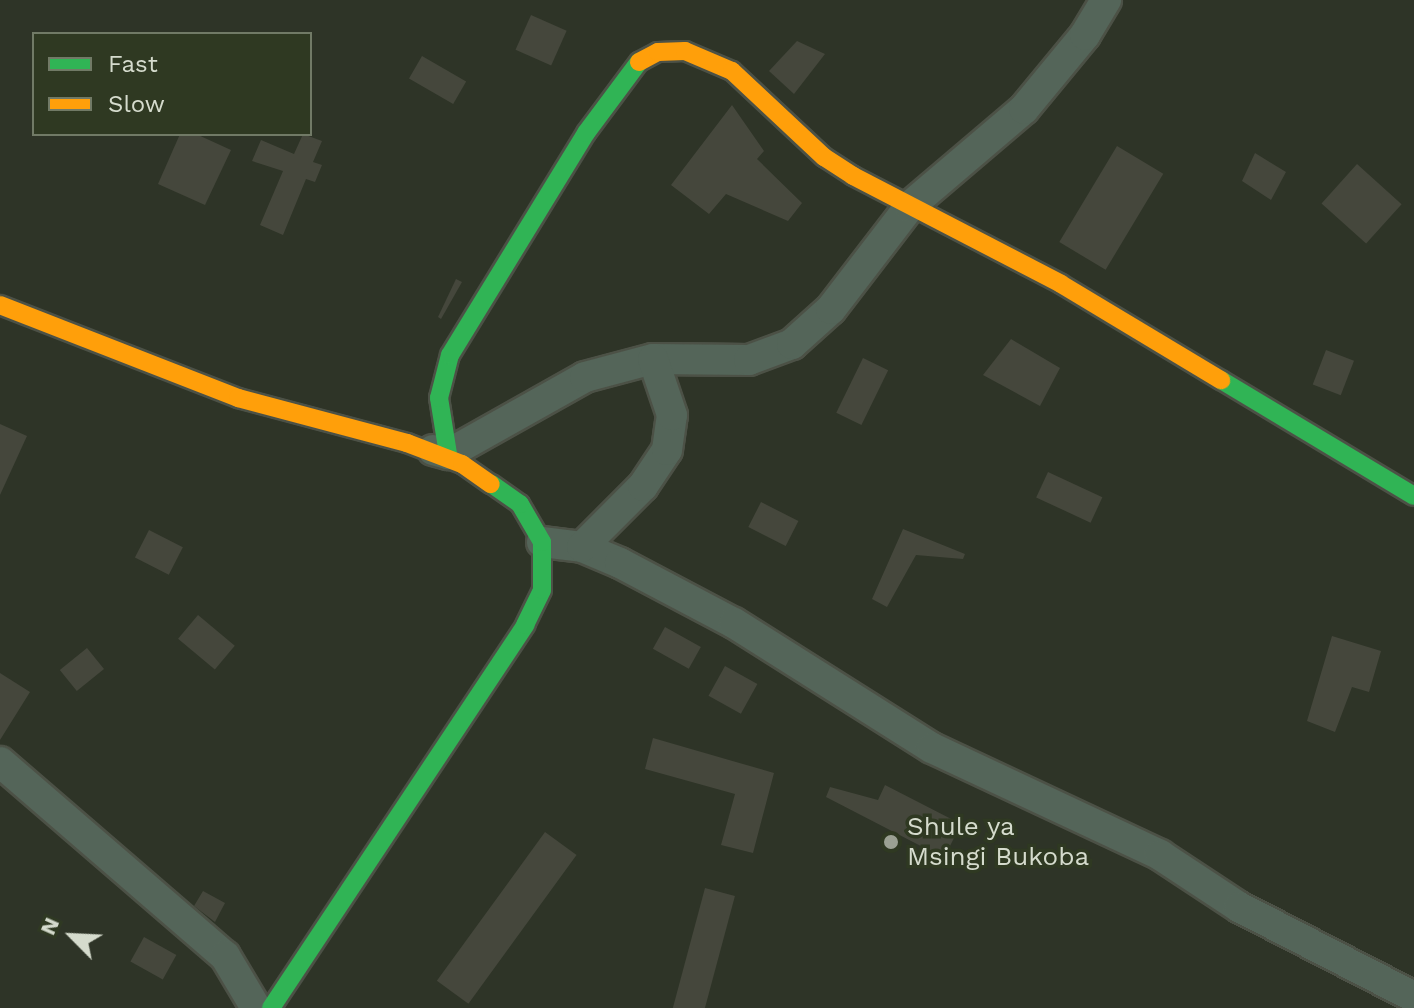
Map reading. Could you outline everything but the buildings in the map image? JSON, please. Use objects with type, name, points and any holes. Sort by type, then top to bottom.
[{"type":"street","points":[[0,305],[238,398],[448,454],[585,377],[653,359],[749,360],[792,344],[831,309],[910,206],[1024,109],[1085,35],[1106,0]]},
{"type":"street","points":[[448,454],[439,398],[450,355],[586,133],[637,63],[658,52],[685,51],[732,71],[824,157],[910,206],[1061,284],[1414,496]]},
{"type":"street","points":[[582,547],[643,486],[667,450],[672,415],[653,359]]},
{"type":"street","points":[[271,1008],[525,625],[542,590],[542,542],[520,504],[462,464],[407,443]]},
{"type":"street","points":[[542,542],[582,547],[734,623],[932,748],[1160,855],[1239,907],[1414,997]]},
{"type":"street","points":[[0,762],[225,956],[256,1008]]},
{"type":"traffic: fast","points":[[448,454],[439,398],[450,355],[586,133],[639,62]]},
{"type":"traffic: fast","points":[[1221,380],[1414,496]]},
{"type":"traffic: fast","points":[[271,1008],[525,625],[542,590],[542,542],[520,504],[491,484]]},
{"type":"traffic: slow","points":[[639,62],[658,52],[685,51],[732,71],[824,157],[853,176],[1061,284],[1221,380]]},
{"type":"traffic: slow","points":[[0,305],[238,398],[407,443],[462,464],[491,484]]},
{"type":"place","name":"Shule ya Msingi Bukoba","points":[[891,842]]}]
